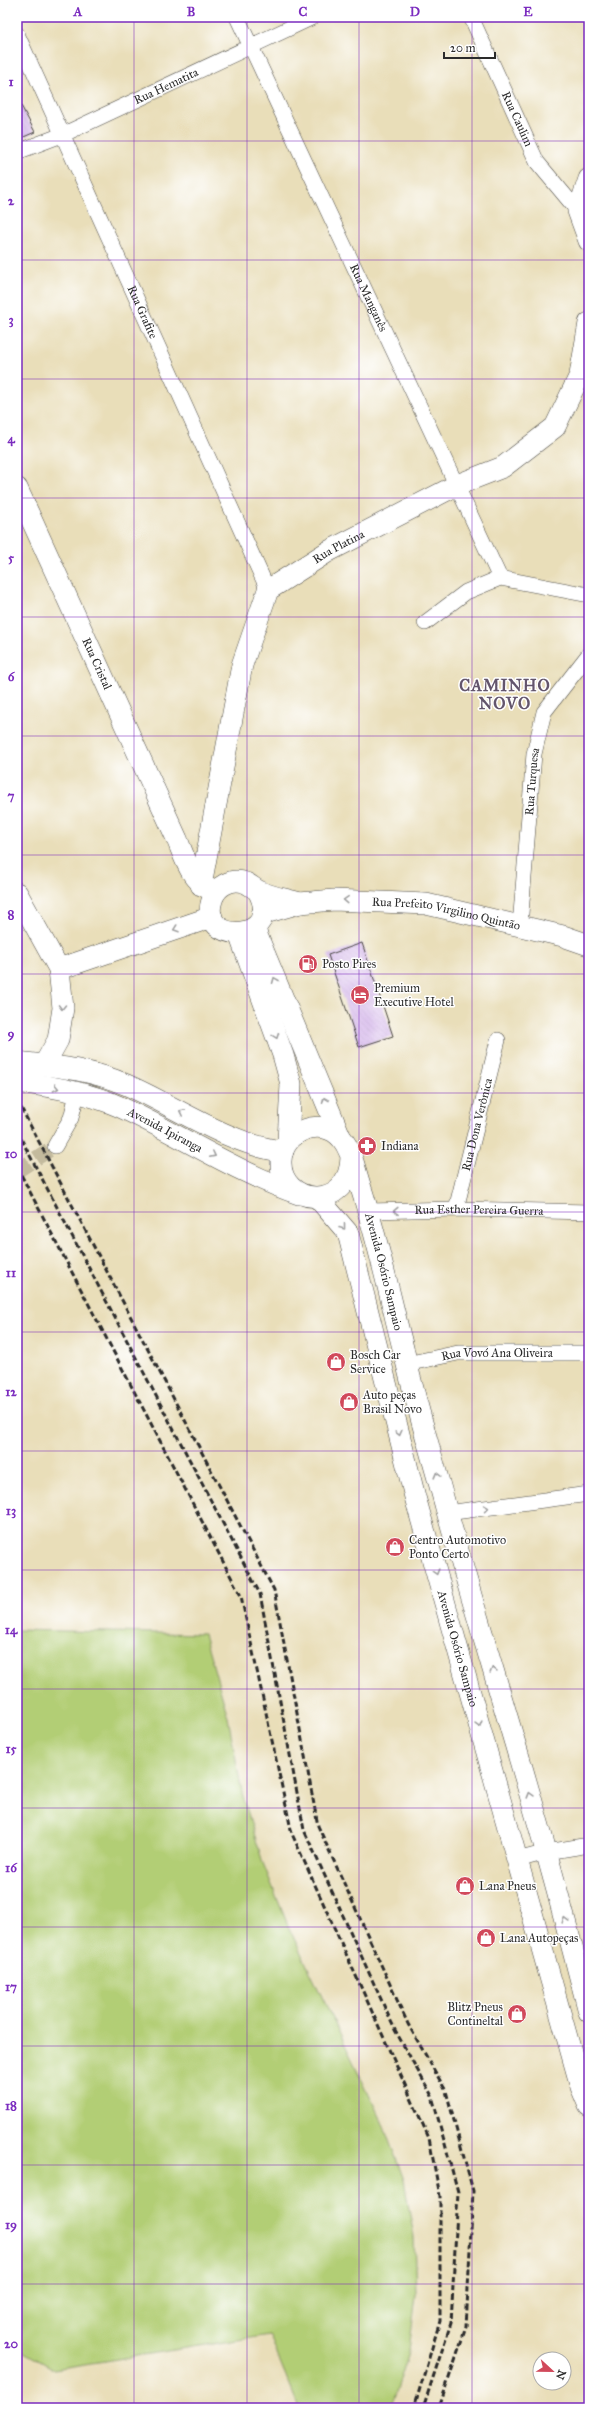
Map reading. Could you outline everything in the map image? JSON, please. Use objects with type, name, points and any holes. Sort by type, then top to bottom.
[{"type":"street","name":"Rua Manganês","points":[[237,17],[500,578]]},
{"type":"street","name":"Rua Hematita","points":[[17,152],[62,135],[252,48],[313,17]]},
{"type":"street","name":"Rua Caulim","points":[[471,17],[537,162],[583,212]]},
{"type":"street","name":"Rua Grafite","points":[[17,34],[268,590]]},
{"type":"street","points":[[589,179],[583,212],[589,241]]},
{"type":"street","name":"Rua Platina","points":[[268,590],[329,551],[457,485],[503,467],[555,426],[580,375],[589,323]]},
{"type":"street","name":"Rua Cristal","points":[[17,488],[192,875],[208,889]]},
{"type":"street","points":[[426,623],[466,592],[500,578],[589,595]]},
{"type":"street","points":[[252,925],[223,930],[212,917],[204,859],[242,665],[268,590]]},
{"type":"street","name":"Rua Turquesa","points":[[520,926],[534,754],[544,712],[589,654]]},
{"type":"street","name":"Rua Cristal","points":[[177,839],[204,859]]},
{"type":"street","points":[[204,859],[237,881],[252,886],[258,891],[263,906],[252,925],[291,1084],[285,1146],[280,1162],[285,1178],[292,1187],[312,1197],[329,1195],[339,1189],[347,1180],[351,1157],[340,1136],[252,925]]},
{"type":"street","points":[[208,889],[237,881]]},
{"type":"street","name":"Rua Prefeito Virgilino Quintão","points":[[258,891],[300,903]]},
{"type":"street","points":[[17,893],[60,969],[63,1008],[58,1040],[44,1065]]},
{"type":"street","name":"Rua Prefeito Virgilino Quintão","points":[[252,925],[300,903],[334,900],[426,904],[563,936],[589,945]]},
{"type":"street","points":[[60,969],[212,917]]},
{"type":"street","name":"Rua Dona Verônica","points":[[456,1209],[498,1040]]},
{"type":"street","name":"Avenida Ipiranga","points":[[17,1062],[92,1072],[126,1084],[254,1147],[285,1146]]},
{"type":"street","name":"Avenida Ipiranga","points":[[17,1082],[61,1089],[116,1106],[271,1185],[312,1197]]},
{"type":"street","points":[[55,1146],[71,1118],[77,1094]]},
{"type":"street","points":[[285,1146],[297,1132],[308,1128],[319,1127],[330,1130],[340,1136]]},
{"type":"street","name":"Avenida Osório Sampaio","points":[[351,1157],[369,1211],[406,1364],[447,1513],[547,1852],[589,2012]]},
{"type":"street","name":"Avenida Osório Sampaio","points":[[312,1197],[348,1233],[415,1497],[581,2087],[589,2106]]},
{"type":"street","name":"Rua Esther Pereira Guerra","points":[[369,1211],[456,1209],[589,1212]]},
{"type":"street","name":"Rua Vovó Ana Oliveira","points":[[406,1364],[458,1353],[589,1353]]},
{"type":"street","points":[[415,1497],[430,1512],[447,1513],[589,1494]]},
{"type":"street","points":[[517,1860],[547,1852],[589,1845]]},
{"type":"green space","points":[[17,1630],[204,1634],[228,1717],[242,1793],[263,1863],[289,1928],[384,2126],[404,2180],[414,2237],[416,2294],[409,2352],[391,2408],[299,2408],[269,2335],[54,2369],[17,2348]]},
{"type":"building","points":[[17,98],[35,132],[17,140]]},
{"type":"building","name":"Premium Executive Hotel","points":[[362,943],[393,1036],[359,1047],[328,955]]},
{"type":"tunnel","points":[[17,1171],[55,1146]]},
{"type":"railway","points":[[17,1100],[274,1590],[318,1826],[408,2024],[446,2091],[473,2191],[466,2327],[439,2408]]},
{"type":"railway","points":[[17,1131],[260,1594],[304,1830],[395,2030],[432,2096],[458,2192],[451,2323],[423,2408]]},
{"type":"railway","points":[[17,1167],[241,1596],[292,1834],[429,2138],[440,2196],[440,2321],[414,2408]]},
{"type":"place","name":"Posto Pires","points":[[308,964]]},
{"type":"place","name":"Premium Executive Hotel","points":[[360,995]]},
{"type":"place","name":"Indiana","points":[[367,1146]]},
{"type":"place","name":"Bosch Car Service","points":[[336,1362]]},
{"type":"place","name":"Auto peças Brasil Novo","points":[[349,1402]]},
{"type":"place","name":"Centro Automotivo Ponto Certo","points":[[395,1547]]},
{"type":"place","name":"Lana Pneus","points":[[465,1886]]},
{"type":"place","name":"Lana Autopeças","points":[[486,1938]]},
{"type":"place","name":"Blitz Pneus Contineltal","points":[[517,2014]]},
{"type":"district","name":"CAMINHO NOVO","points":[[505,694]]}]
